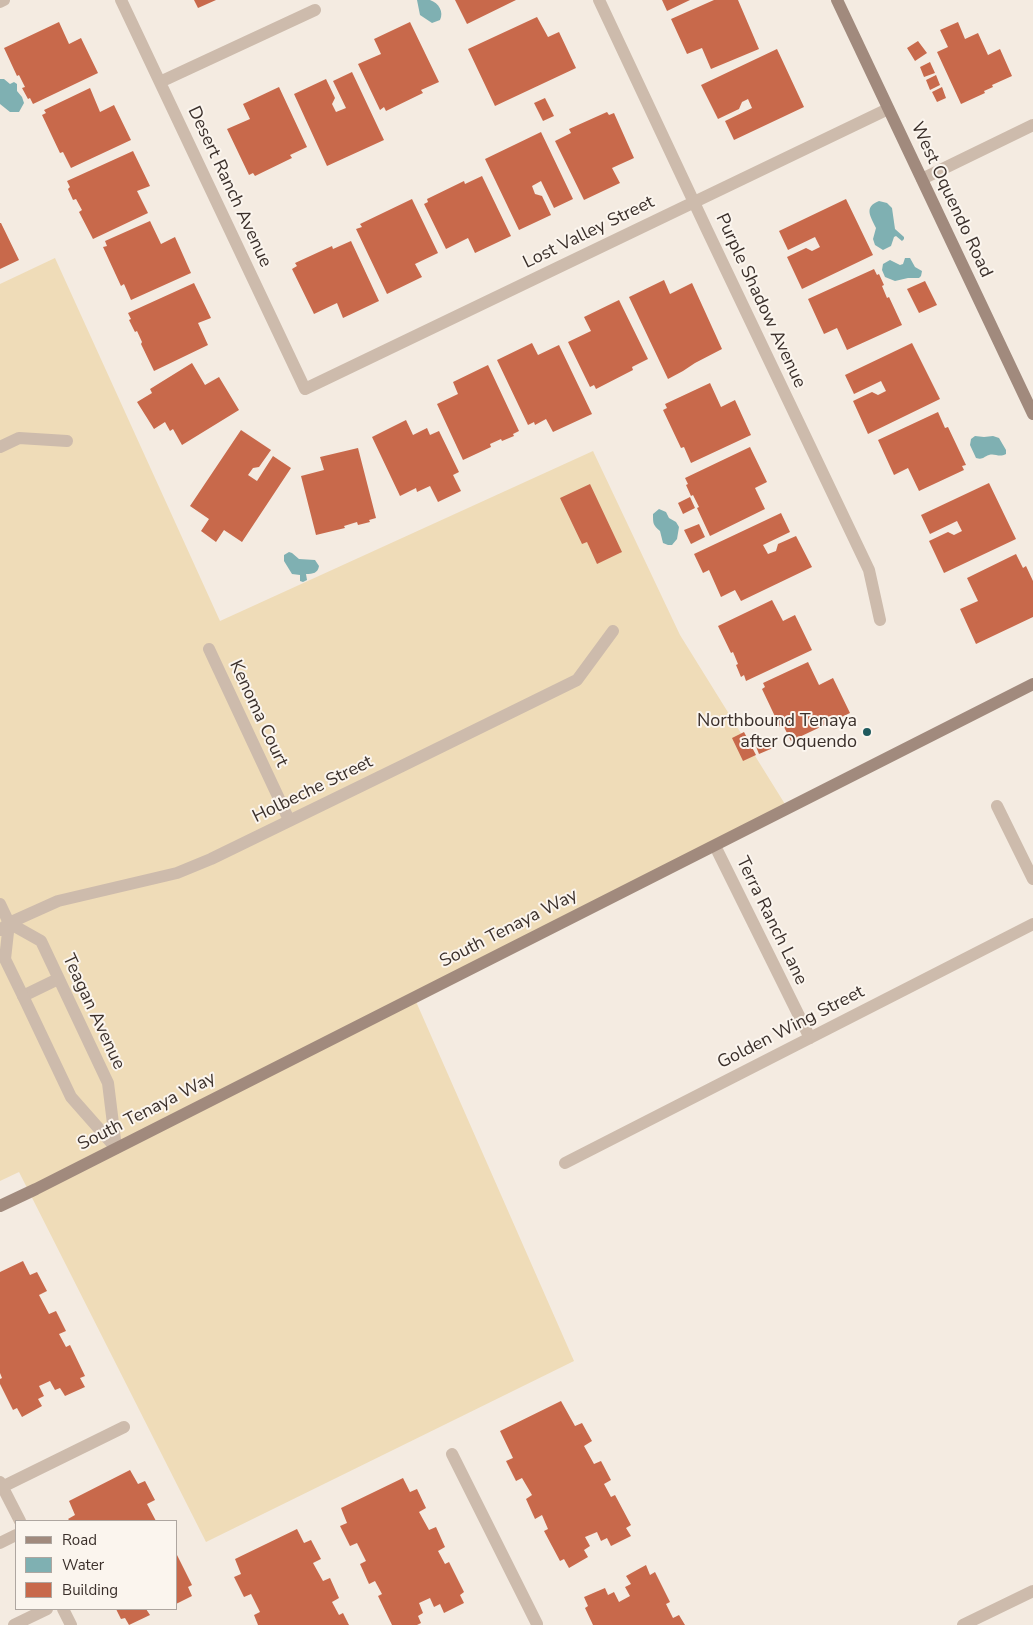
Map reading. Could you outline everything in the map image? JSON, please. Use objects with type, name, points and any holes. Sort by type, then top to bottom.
[{"type":"street","points":[[0,2],[4,0]]},
{"type":"street","name":"Desert Ranch Avenue","points":[[121,0],[306,389]]},
{"type":"street","name":"Purple Shadow Avenue","points":[[599,0],[870,570],[880,620]]},
{"type":"street","name":"West Oquendo Road","points":[[837,0],[1033,414]]},
{"type":"street","points":[[160,82],[315,10]]},
{"type":"street","name":"Lost Valley Street","points":[[306,389],[888,109]]},
{"type":"street","points":[[922,178],[1033,124]]},
{"type":"street","points":[[0,447],[19,438],[67,441]]},
{"type":"street","name":"Holbeche Street","points":[[4,927],[58,901],[177,873],[211,859],[577,680],[613,632]]},
{"type":"street","name":"Kenoma Court","points":[[209,649],[289,820]]},
{"type":"street","name":"South Tenaya Way","points":[[0,1206],[1033,684]]},
{"type":"street","points":[[997,806],[1033,879]]},
{"type":"street","name":"Terra Ranch Lane","points":[[715,846],[810,1038]]},
{"type":"street","points":[[0,904],[6,959],[71,1097],[116,1148]]},
{"type":"street","name":"Golden Wing Street","points":[[565,1163],[1033,924]]},
{"type":"street","name":"Teagan Avenue","points":[[4,927],[41,941],[108,1082],[116,1148]]},
{"type":"street","points":[[23,996],[58,979]]},
{"type":"street","points":[[19,1520],[1,1484],[124,1427]]},
{"type":"street","points":[[452,1454],[537,1625]]},
{"type":"street","points":[[0,1543],[15,1536]]},
{"type":"street","points":[[963,1625],[1033,1591]]},
{"type":"street","points":[[14,1625],[45,1610]]},
{"type":"street","points":[[64,1610],[71,1625]]},
{"type":"sand","points":[[55,258],[220,621],[593,451],[680,635],[788,809],[414,997],[574,1361],[206,1542],[19,1172],[0,1181],[0,284]]},
{"type":"water","points":[[417,0],[430,0],[436,3],[441,11],[440,20],[432,23],[420,15]]},
{"type":"water","points":[[0,79],[4,79],[10,84],[14,82],[17,84],[17,91],[24,103],[19,112],[10,112],[0,104]]},
{"type":"water","points":[[879,201],[887,203],[892,208],[895,229],[904,237],[902,241],[896,236],[894,237],[891,246],[883,250],[875,245],[873,239],[876,228],[870,213],[871,206]]},
{"type":"water","points":[[905,258],[910,258],[915,267],[922,271],[919,278],[895,281],[885,277],[882,270],[883,264],[890,260],[900,265],[903,264]]},
{"type":"water","points":[[975,436],[999,438],[1006,450],[1006,454],[976,458],[970,445],[971,439]]},
{"type":"water","points":[[659,509],[666,512],[669,518],[676,522],[679,527],[677,539],[672,545],[663,543],[660,531],[654,524],[653,514]]},
{"type":"water","points":[[289,552],[299,559],[315,560],[319,566],[318,570],[306,574],[307,580],[300,581],[300,575],[292,574],[284,561],[284,555]]},
{"type":"building","points":[[194,0],[216,0],[198,8]]},
{"type":"building","points":[[455,0],[516,0],[467,24]]},
{"type":"building","points":[[662,0],[690,0],[667,11]]},
{"type":"building","points":[[714,0],[738,0],[759,49],[711,69],[702,48],[687,54],[671,19]]},
{"type":"building","points":[[537,17],[548,37],[559,32],[576,68],[495,106],[468,49]]},
{"type":"building","points":[[59,22],[69,44],[81,38],[98,73],[33,104],[22,88],[25,87],[19,75],[17,76],[4,48]]},
{"type":"building","points":[[410,22],[439,82],[421,90],[423,93],[386,111],[384,107],[380,110],[358,64],[381,54],[374,39]]},
{"type":"building","points":[[958,22],[965,39],[978,33],[988,55],[1000,49],[1012,76],[992,85],[993,87],[984,91],[985,93],[961,104],[937,52],[948,47],[940,30]]},
{"type":"building","points":[[918,41],[927,53],[915,61],[907,48]]},
{"type":"building","points":[[777,49],[804,107],[734,140],[725,121],[752,108],[748,99],[742,102],[739,109],[718,119],[701,85]]},
{"type":"building","points":[[930,62],[935,73],[924,77],[920,67]]},
{"type":"building","points":[[352,72],[384,140],[327,166],[294,94],[326,79],[335,98],[332,104],[336,112],[346,108],[333,81]]},
{"type":"building","points":[[936,75],[940,85],[930,90],[926,80]]},
{"type":"building","points":[[279,87],[307,147],[290,155],[292,158],[255,176],[253,173],[249,175],[227,129],[250,119],[243,104]]},
{"type":"building","points":[[942,87],[946,98],[937,102],[932,92]]},
{"type":"building","points":[[90,88],[100,112],[114,105],[131,140],[71,168],[63,152],[60,153],[42,115],[46,113],[44,110]]},
{"type":"building","points":[[545,98],[554,116],[543,121],[534,103]]},
{"type":"building","points":[[607,112],[609,115],[614,113],[634,158],[612,168],[620,183],[584,200],[555,141],[571,133],[569,129]]},
{"type":"building","points":[[541,132],[573,199],[554,208],[541,181],[532,186],[535,194],[542,196],[551,215],[519,230],[485,159]]},
{"type":"building","points":[[133,151],[150,186],[137,191],[148,213],[93,239],[79,212],[82,210],[76,199],[73,200],[68,189],[70,187],[67,181]]},
{"type":"building","points":[[482,176],[511,236],[475,253],[468,238],[446,249],[424,204],[428,202],[427,199],[464,181],[465,184]]},
{"type":"building","points":[[412,199],[438,253],[415,264],[422,277],[387,294],[356,229],[362,227],[360,224]]},
{"type":"building","points":[[846,199],[873,255],[802,289],[787,257],[806,248],[812,251],[820,247],[815,237],[788,250],[779,231]]},
{"type":"building","points":[[150,221],[161,244],[175,237],[191,273],[131,300],[124,284],[121,286],[103,247],[107,246],[105,241]]},
{"type":"building","points":[[0,223],[19,260],[0,269]]},
{"type":"building","points":[[351,241],[379,301],[343,318],[337,303],[314,314],[292,269],[297,266],[295,263],[332,246],[333,249]]},
{"type":"building","points":[[874,269],[877,275],[879,274],[887,298],[889,297],[902,325],[847,350],[837,328],[824,334],[808,299]]},
{"type":"building","points":[[664,280],[670,294],[692,283],[722,349],[668,379],[629,297]]},
{"type":"building","points":[[925,281],[937,305],[919,313],[907,289]]},
{"type":"building","points":[[194,283],[211,318],[198,323],[208,345],[154,371],[137,331],[135,332],[129,320],[131,319],[128,313]]},
{"type":"building","points":[[619,300],[648,359],[632,367],[633,370],[596,389],[594,385],[590,387],[568,342],[591,331],[584,317]]},
{"type":"building","points":[[532,343],[538,355],[559,345],[592,414],[553,432],[546,419],[535,425],[534,422],[528,425],[497,360]]},
{"type":"building","points":[[912,343],[940,399],[868,434],[853,401],[872,392],[878,395],[886,391],[881,381],[854,394],[845,375]]},
{"type":"building","points":[[192,363],[205,385],[219,377],[239,410],[182,445],[173,429],[170,431],[165,422],[154,429],[137,402],[152,393],[150,389]]},
{"type":"building","points":[[488,365],[519,431],[513,434],[514,436],[490,444],[491,447],[463,460],[437,404],[458,394],[453,382]]},
{"type":"building","points":[[710,383],[721,407],[735,400],[751,435],[691,463],[684,447],[681,448],[663,410],[667,408],[665,404]]},
{"type":"building","points":[[938,412],[945,428],[948,427],[966,465],[962,466],[964,470],[919,491],[908,468],[894,475],[878,440]]},
{"type":"building","points":[[406,420],[413,435],[427,428],[430,435],[439,431],[459,472],[453,475],[461,491],[438,502],[430,486],[417,492],[416,488],[400,496],[372,437]]},
{"type":"building","points":[[241,430],[271,450],[259,467],[253,468],[248,475],[257,481],[273,456],[291,468],[242,542],[224,530],[216,542],[201,531],[209,519],[190,506]]},
{"type":"building","points":[[750,447],[767,482],[755,488],[765,509],[710,536],[697,508],[699,507],[686,485],[688,484],[685,478]]},
{"type":"building","points":[[358,448],[376,518],[369,520],[370,522],[358,525],[357,522],[344,526],[345,528],[316,535],[301,476],[324,470],[320,457]]},
{"type":"building","points":[[989,483],[1016,539],[944,573],[929,541],[948,532],[954,535],[962,531],[957,521],[930,534],[921,515]]},
{"type":"building","points":[[590,484],[622,552],[597,564],[587,542],[582,544],[560,498]]},
{"type":"building","points":[[690,497],[695,508],[683,514],[678,503]]},
{"type":"building","points":[[781,513],[790,532],[763,545],[768,554],[776,551],[778,544],[796,536],[812,567],[741,601],[735,590],[721,597],[709,570],[703,573],[694,554]]},
{"type":"building","points":[[699,524],[705,537],[691,544],[684,530]]},
{"type":"building","points":[[1016,554],[1023,568],[1026,566],[1033,581],[1033,617],[976,644],[960,609],[978,601],[967,578]]},
{"type":"building","points":[[772,600],[783,621],[795,615],[812,650],[746,681],[744,675],[741,677],[733,652],[731,653],[718,626]]},
{"type":"building","points":[[808,662],[819,685],[833,678],[850,713],[791,741],[783,725],[780,727],[762,689],[765,687],[763,683]]},
{"type":"building","points":[[744,732],[756,755],[743,761],[732,738]]},
{"type":"building","points":[[768,738],[773,748],[759,754],[755,744]]},
{"type":"building","points":[[23,1261],[30,1275],[37,1272],[47,1291],[39,1295],[49,1314],[56,1311],[66,1331],[59,1334],[66,1347],[70,1345],[85,1376],[80,1378],[85,1387],[65,1396],[60,1388],[55,1390],[50,1381],[39,1386],[44,1396],[38,1399],[42,1406],[22,1417],[17,1408],[13,1410],[0,1384],[0,1379],[2,1378],[0,1373],[0,1272]]},
{"type":"building","points":[[561,1401],[575,1426],[582,1423],[592,1441],[584,1446],[594,1464],[601,1461],[611,1480],[604,1484],[611,1497],[615,1495],[631,1525],[626,1528],[631,1536],[611,1546],[607,1538],[601,1541],[597,1532],[585,1537],[590,1546],[584,1550],[588,1557],[569,1568],[564,1559],[560,1561],[544,1531],[548,1529],[542,1515],[535,1519],[526,1499],[532,1495],[522,1478],[516,1481],[506,1461],[513,1458],[500,1431]]},
{"type":"building","points":[[130,1470],[138,1484],[145,1481],[155,1500],[147,1504],[155,1520],[69,1520],[75,1515],[69,1501]]},
{"type":"building","points":[[403,1478],[410,1492],[417,1489],[426,1508],[419,1512],[429,1530],[436,1527],[445,1547],[438,1551],[445,1564],[449,1562],[464,1592],[460,1595],[464,1603],[444,1613],[440,1604],[434,1607],[430,1598],[419,1603],[423,1613],[418,1616],[421,1623],[417,1625],[392,1625],[378,1596],[382,1594],[375,1581],[369,1584],[360,1564],[366,1561],[357,1543],[350,1546],[340,1526],[347,1523],[341,1508]]},
{"type":"building","points":[[297,1529],[304,1543],[311,1540],[321,1559],[313,1563],[323,1581],[330,1578],[339,1598],[332,1602],[339,1615],[343,1613],[349,1625],[258,1625],[254,1615],[260,1612],[251,1594],[244,1597],[234,1577],[241,1574],[235,1559]]},
{"type":"building","points":[[178,1557],[192,1585],[188,1587],[192,1596],[178,1603]]},
{"type":"building","points":[[646,1565],[650,1575],[655,1572],[670,1602],[666,1604],[673,1618],[679,1615],[685,1625],[593,1625],[585,1608],[588,1606],[584,1597],[605,1588],[608,1595],[614,1592],[619,1602],[630,1596],[625,1587],[631,1584],[626,1576]]},
{"type":"building","points":[[116,1610],[147,1610],[150,1615],[129,1625],[125,1618],[121,1619]]},
{"type":"place","name":"Northbound Tenaya after Oquendo","points":[[867,732]]}]
